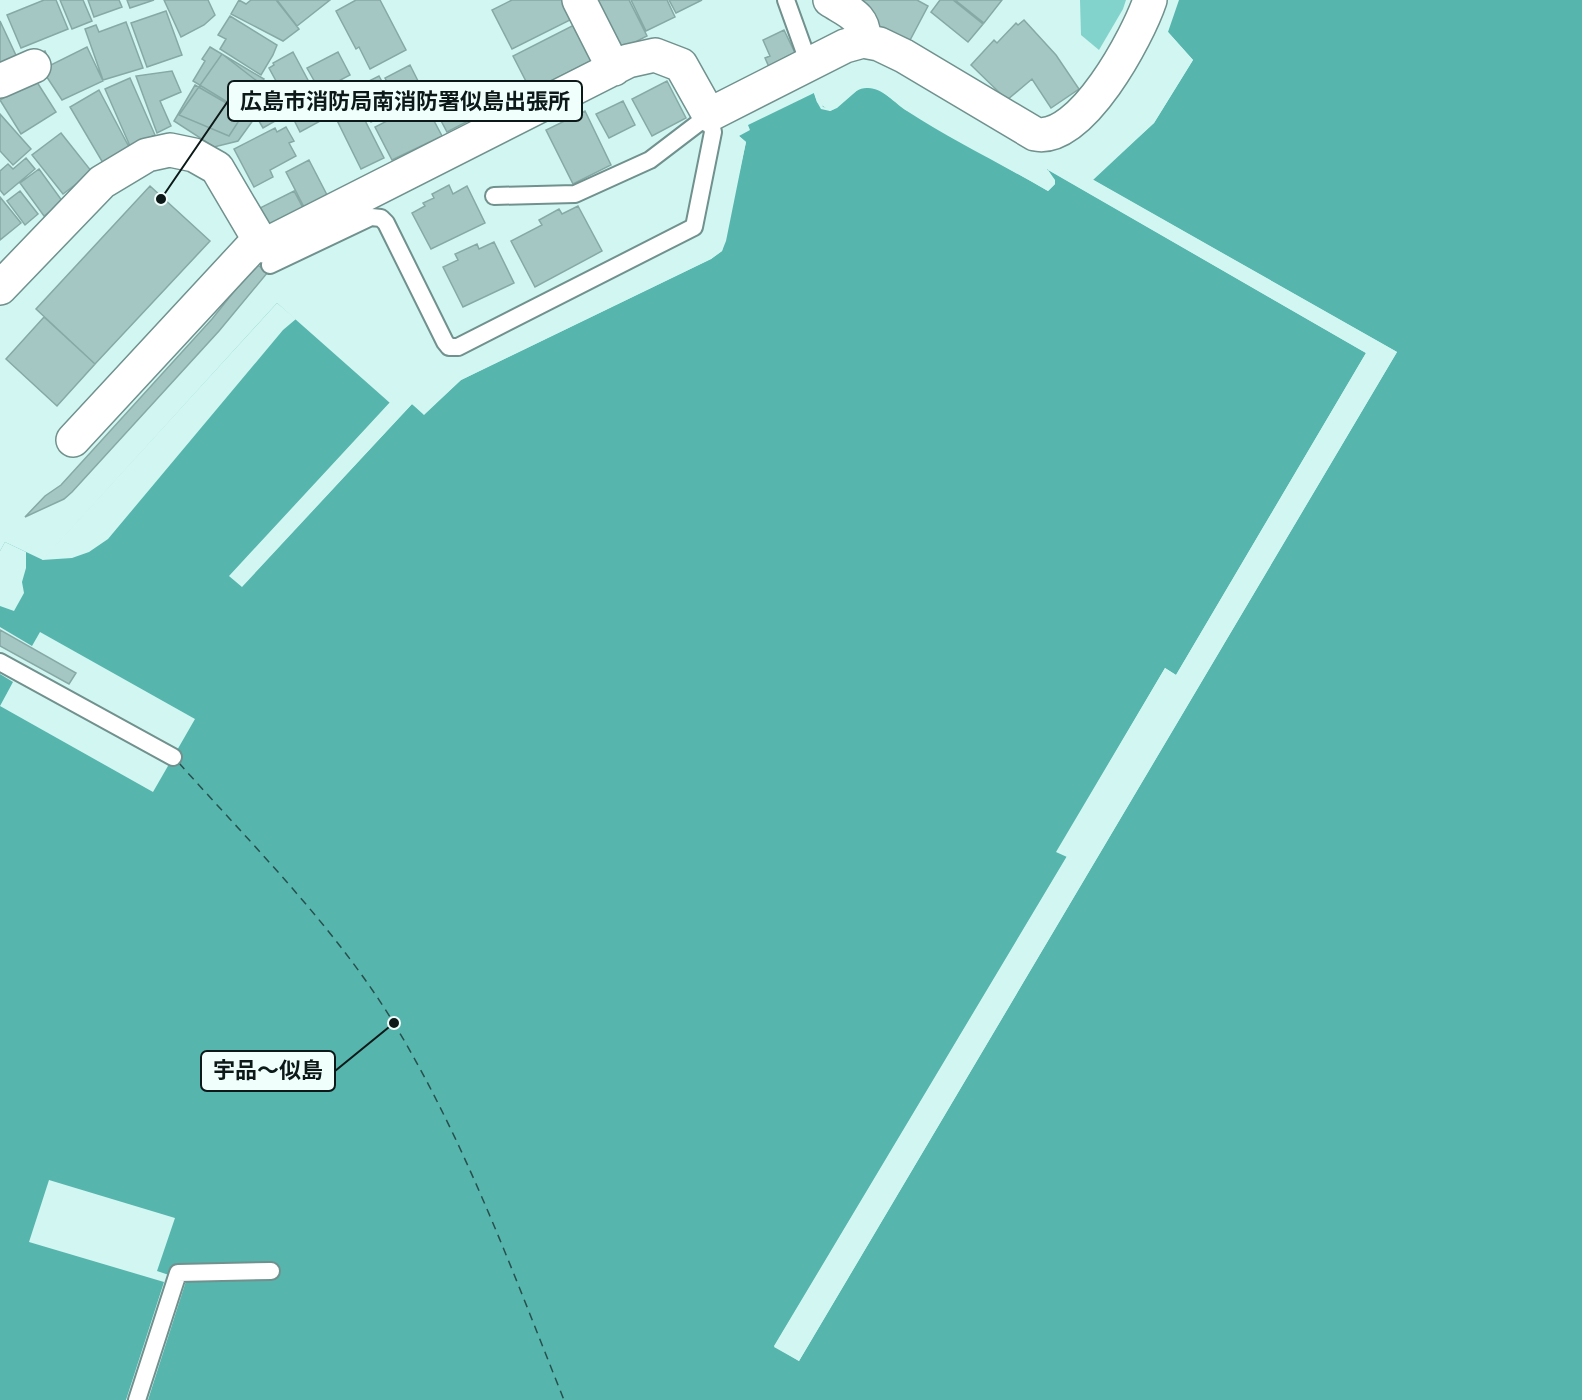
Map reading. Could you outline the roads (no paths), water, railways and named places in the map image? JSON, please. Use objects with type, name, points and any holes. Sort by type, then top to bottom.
[{"type":"street","points":[[579,0],[614,69]]},
{"type":"street","points":[[830,0],[854,13],[859,19],[865,33],[863,41]]},
{"type":"street","points":[[265,253],[263,246],[628,61],[656,55],[681,65],[709,115],[845,46],[863,41],[879,44],[904,56],[1035,134],[1052,135],[1078,116],[1113,76],[1145,17],[1150,0]]},
{"type":"street","points":[[0,81],[34,66]]},
{"type":"street","points":[[0,288],[102,182],[147,154],[170,150],[194,155],[217,168],[265,253]]},
{"type":"street","points":[[73,440],[250,249],[265,253]]},
{"type":"lane","points":[[786,0],[809,64]]},
{"type":"lane","points":[[265,253],[371,217],[381,218],[386,223],[444,342],[449,347],[458,347],[694,227],[713,132],[709,115],[650,160],[575,194],[494,196]]},
{"type":"lane","points":[[0,662],[173,757]]},
{"type":"lane","points":[[137,1400],[178,1273],[271,1271]]},
{"type":"place","name":"広島市消防局南消防署似島出張所","points":[[161,199]]},
{"type":"place","name":"宇品～似島","points":[[394,1023]]}]
